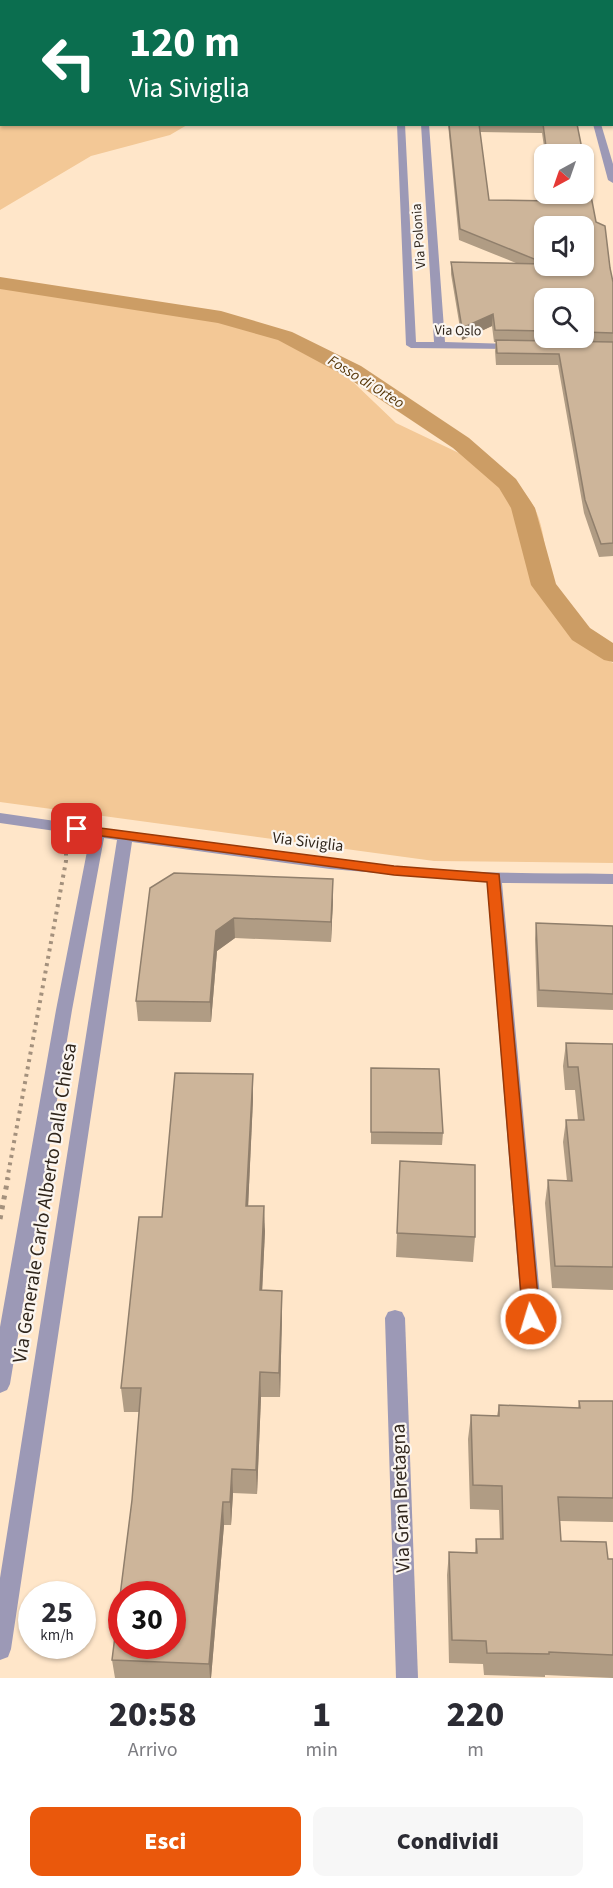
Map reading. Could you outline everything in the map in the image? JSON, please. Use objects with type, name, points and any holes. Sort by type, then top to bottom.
[{"type":"street","name":"Via Polonia","points":[[400,126],[411,345]]},
{"type":"street","name":"Via Polonia","points":[[425,126],[440,346]]},
{"type":"street","points":[[598,126],[613,180]]},
{"type":"street","name":"Via Oslo","points":[[411,345],[521,347]]},
{"type":"street","name":"Via Siviglia","points":[[0,818],[394,870],[494,877],[613,879]]},
{"type":"street","name":"Via Generale Carlo Alberto Dalla Chiesa","points":[[0,1384],[62,1022],[98,832]]},
{"type":"street","name":"Via Generale Carlo Alberto Dalla Chiesa","points":[[0,1649],[125,836]]},
{"type":"street","points":[[494,877],[531,1319]]},
{"type":"street","name":"Via Gran Bretagna","points":[[395,1318],[407,1678]]},
{"type":"path","points":[[0,1219],[66,861],[66,851],[55,841]]},
{"type":"shaded area","points":[[0,126],[185,126],[170,135],[91,156],[0,210]]},
{"type":"shaded area","points":[[0,280],[107,295],[168,311],[222,320],[268,334],[308,351],[331,366],[352,381],[396,423],[503,474],[518,486],[529,499],[541,526],[553,591],[562,613],[584,641],[613,663],[613,863],[434,861],[0,802]]},
{"type":"building","points":[[449,126],[479,126],[489,200],[534,201],[534,204],[593,204],[596,222],[605,226],[613,282],[613,333],[594,332],[594,288],[534,288],[534,331],[495,330],[493,314],[462,328],[451,262],[534,264],[534,276],[594,276],[594,216],[534,216],[534,259],[460,229]]},
{"type":"building","points":[[543,126],[577,126],[581,144],[546,144]]},
{"type":"building","points":[[496,340],[534,341],[534,348],[594,348],[594,342],[613,342],[613,543],[601,544],[585,500],[559,354],[497,353]]},
{"type":"building","points":[[174,873],[333,879],[331,922],[234,918],[216,931],[210,1002],[136,1001],[150,888]]},
{"type":"building","points":[[536,923],[613,926],[613,994],[539,990]]},
{"type":"building","points":[[566,1043],[613,1044],[613,1267],[555,1266],[548,1180],[572,1181],[566,1120],[584,1120],[578,1067],[568,1067]]},
{"type":"building","points":[[371,1068],[439,1069],[443,1133],[371,1132]]},
{"type":"building","points":[[175,1073],[253,1074],[246,1206],[264,1206],[260,1290],[282,1291],[279,1373],[260,1372],[256,1470],[232,1469],[230,1502],[223,1502],[209,1664],[112,1660],[186,1659],[186,1581],[122,1581],[132,1500],[141,1388],[121,1388],[139,1217],[162,1217]]},
{"type":"building","points":[[400,1161],[475,1165],[475,1237],[397,1233]]},
{"type":"building","points":[[579,1401],[613,1401],[613,1498],[558,1497],[561,1541],[606,1542],[608,1559],[613,1559],[613,1655],[549,1652],[549,1654],[487,1653],[486,1641],[452,1640],[449,1552],[477,1553],[476,1539],[503,1539],[502,1486],[473,1485],[471,1415],[499,1416],[499,1405],[580,1408]]},
{"type":"waterway","name":"Fosso di Orteo","points":[[0,283],[221,317],[285,336],[353,371],[461,443],[508,484],[523,508],[544,585],[581,634],[613,654]]},
{"type":"route","points":[[77,829],[394,870],[494,877],[531,1319]]}]
